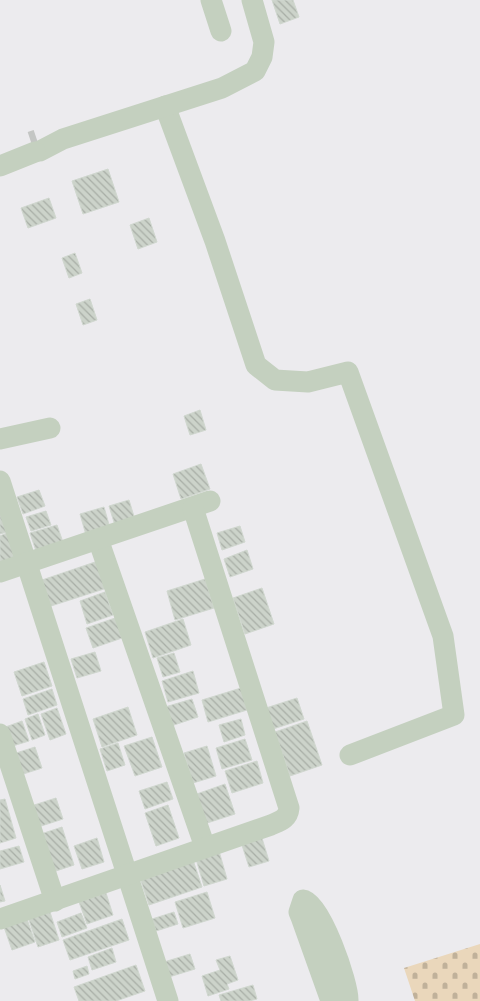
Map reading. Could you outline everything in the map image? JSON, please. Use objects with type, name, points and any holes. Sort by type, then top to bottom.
[{"type":"street","points":[[211,0],[221,31]]},
{"type":"street","points":[[0,151],[63,140],[222,88],[255,71],[262,57],[264,42],[252,0]]},
{"type":"street","points":[[165,106],[215,240],[256,365],[275,380],[308,382],[348,372],[443,636],[454,715],[350,755]]},
{"type":"street","points":[[0,166],[36,146]]},
{"type":"street","points":[[0,439],[50,428]]},
{"type":"street","points":[[0,481],[129,874],[168,1001]]},
{"type":"street","points":[[0,572],[201,504],[289,808],[285,818],[271,825],[0,919]]},
{"type":"street","points":[[98,538],[205,847]]},
{"type":"street","points":[[0,734],[55,901]]},
{"type":"street","points":[[331,1001],[320,943],[346,981],[348,1001]]},
{"type":"green space","points":[[480,944],[480,1001],[415,1001],[404,968]]},
{"type":"building","points":[[272,0],[293,0],[299,17],[280,24]]},
{"type":"building","points":[[108,169],[119,202],[83,214],[72,181]]},
{"type":"building","points":[[49,198],[56,218],[28,228],[21,208]]},
{"type":"building","points":[[149,218],[157,242],[138,249],[130,225]]},
{"type":"building","points":[[75,253],[82,273],[69,278],[62,258]]},
{"type":"building","points":[[90,299],[97,320],[83,325],[76,304]]},
{"type":"building","points":[[200,410],[206,430],[190,435],[184,416]]},
{"type":"building","points":[[201,464],[210,489],[181,499],[173,474]]},
{"type":"building","points":[[39,490],[45,506],[23,514],[17,497]]},
{"type":"building","points":[[129,500],[137,526],[117,532],[109,506]]},
{"type":"building","points":[[104,507],[110,528],[86,535],[80,514]]},
{"type":"building","points":[[0,508],[7,532],[0,534]]},
{"type":"building","points":[[46,511],[51,525],[31,531],[26,517]]},
{"type":"building","points":[[57,525],[65,548],[38,557],[30,533]]},
{"type":"building","points":[[240,526],[245,542],[222,550],[217,533]]},
{"type":"building","points":[[7,533],[17,562],[0,568],[0,536]]},
{"type":"building","points":[[247,550],[253,569],[230,577],[224,559]]},
{"type":"building","points":[[98,561],[107,588],[51,606],[42,580]]},
{"type":"building","points":[[205,579],[214,608],[175,620],[167,591]]},
{"type":"building","points":[[262,588],[274,624],[245,634],[233,598]]},
{"type":"building","points":[[105,592],[113,615],[87,624],[80,601]]},
{"type":"building","points":[[118,617],[125,637],[93,648],[86,628]]},
{"type":"building","points":[[183,619],[191,645],[153,658],[145,632]]},
{"type":"building","points":[[95,652],[101,671],[77,678],[71,659]]},
{"type":"building","points":[[174,653],[180,672],[163,677],[157,658]]},
{"type":"building","points":[[44,662],[52,686],[22,696],[14,672]]},
{"type":"building","points":[[193,671],[199,693],[168,702],[162,681]]},
{"type":"building","points":[[241,688],[247,710],[208,722],[202,700]]},
{"type":"building","points":[[52,689],[57,705],[28,715],[23,699]]},
{"type":"building","points":[[297,698],[304,719],[273,729],[266,708]]},
{"type":"building","points":[[192,699],[198,717],[171,726],[165,707]]},
{"type":"building","points":[[128,707],[137,735],[102,747],[93,719]]},
{"type":"building","points":[[57,708],[66,734],[50,740],[41,714]]},
{"type":"building","points":[[38,714],[45,735],[32,740],[25,719]]},
{"type":"building","points":[[241,719],[245,735],[224,742],[219,725]]},
{"type":"building","points":[[22,721],[29,741],[6,748],[0,729]]},
{"type":"building","points":[[307,721],[322,765],[290,776],[275,732]]},
{"type":"building","points":[[152,737],[162,767],[135,776],[124,746]]},
{"type":"building","points":[[245,739],[252,760],[222,769],[216,748]]},
{"type":"building","points":[[118,743],[125,765],[107,771],[100,749]]},
{"type":"building","points":[[207,746],[216,776],[193,783],[184,753]]},
{"type":"building","points":[[35,747],[42,768],[17,776],[10,755]]},
{"type":"building","points":[[257,761],[263,783],[232,793],[225,771]]},
{"type":"building","points":[[167,782],[173,799],[145,809],[139,791]]},
{"type":"building","points":[[225,784],[235,814],[204,824],[194,795]]},
{"type":"building","points":[[56,798],[63,819],[35,828],[28,807]]},
{"type":"building","points":[[5,799],[16,838],[0,843],[0,800]]},
{"type":"building","points":[[168,805],[179,838],[156,846],[145,813]]},
{"type":"building","points":[[62,827],[74,865],[47,874],[35,836]]},
{"type":"building","points":[[261,835],[269,861],[249,867],[241,842]]},
{"type":"building","points":[[97,838],[104,862],[82,869],[74,846]]},
{"type":"building","points":[[19,846],[24,862],[0,869],[0,851]]},
{"type":"building","points":[[219,851],[227,879],[204,886],[196,859]]},
{"type":"building","points":[[193,860],[202,887],[149,905],[140,878]]},
{"type":"building","points":[[0,885],[5,901],[0,902]]},
{"type":"building","points":[[207,892],[215,918],[183,928],[175,902]]},
{"type":"building","points":[[106,893],[113,915],[87,924],[79,902]]},
{"type":"building","points":[[49,909],[59,940],[38,947],[28,917]]},
{"type":"building","points":[[174,912],[178,924],[156,931],[152,919]]},
{"type":"building","points":[[81,913],[87,928],[62,937],[57,922]]},
{"type":"building","points":[[27,919],[35,942],[12,950],[4,927]]},
{"type":"building","points":[[122,919],[129,940],[70,960],[63,940]]},
{"type":"building","points":[[112,948],[116,962],[92,970],[88,957]]},
{"type":"building","points":[[190,954],[195,969],[169,977],[164,962]]},
{"type":"building","points":[[230,956],[238,980],[227,984],[229,989],[208,996],[202,976],[220,970],[216,960]]},
{"type":"building","points":[[136,965],[145,991],[116,1001],[79,1001],[74,987]]},
{"type":"building","points":[[87,966],[89,974],[75,979],[73,971]]},
{"type":"building","points":[[253,985],[257,999],[249,1001],[221,1001],[219,995]]},
{"type":"tunnel","points":[[31,142],[37,140]]}]
